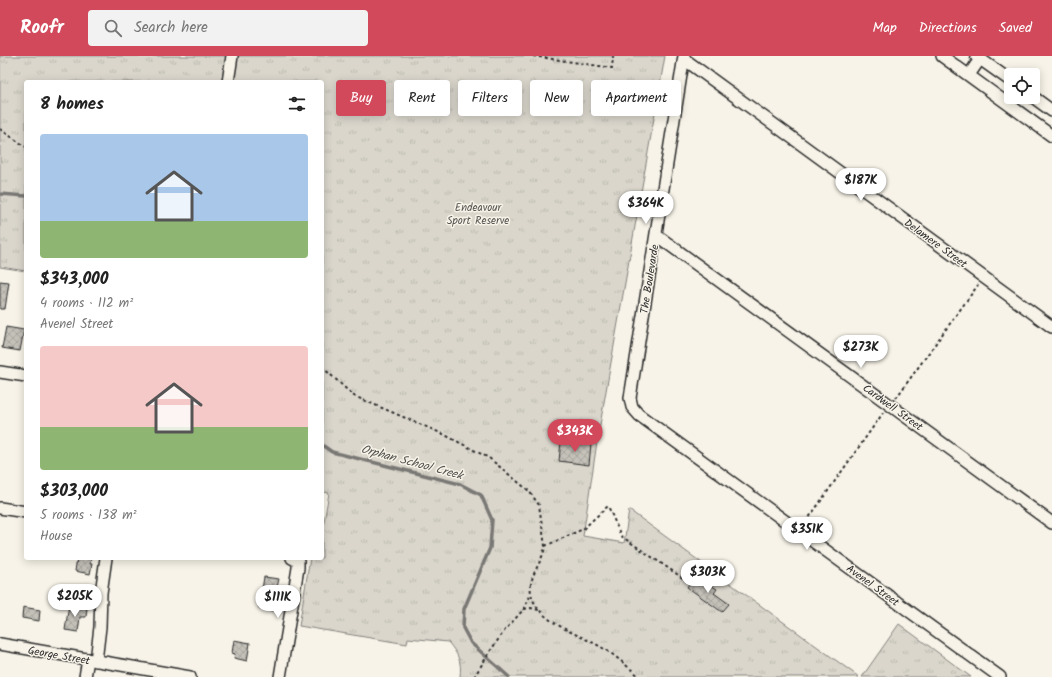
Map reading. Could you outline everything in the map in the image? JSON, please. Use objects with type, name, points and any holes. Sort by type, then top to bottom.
[{"type":"street","points":[[228,80],[232,56]]},
{"type":"street","points":[[942,56],[1052,136]]},
{"type":"street","points":[[968,75],[978,57],[1004,76]]},
{"type":"street","name":"The Boulevarde","points":[[632,407],[630,398],[684,58]]},
{"type":"street","name":"Delamere Street","points":[[684,58],[1052,327]]},
{"type":"street","points":[[1040,102],[1052,111]]},
{"type":"street","name":"Cardwell Street","points":[[656,234],[1052,523]]},
{"type":"street","points":[[0,372],[24,376]]},
{"type":"street","name":"Avenel Street","points":[[632,407],[637,414],[1000,677]]},
{"type":"street","points":[[0,508],[24,512]]},
{"type":"street","points":[[85,677],[92,660],[100,627],[101,593],[106,560]]},
{"type":"street","points":[[280,677],[298,568],[295,560]]},
{"type":"street","name":"George Street","points":[[0,644],[190,677]]},
{"type":"path","points":[[533,56],[612,68],[613,56]]},
{"type":"path","points":[[0,129],[24,146]]},
{"type":"path","points":[[799,531],[890,404],[898,396],[984,277]]},
{"type":"path","points":[[324,369],[354,396],[443,434],[489,458],[529,491],[539,504],[545,546],[531,585],[531,593],[524,609],[493,646],[474,677]]},
{"type":"path","points":[[545,546],[582,529],[608,506],[621,536],[690,583]]},
{"type":"path","points":[[531,593],[537,606],[546,616],[561,626],[602,648],[640,677]]},
{"type":"path","points":[[524,609],[531,608],[540,610]]},
{"type":"green space","name":"Endeavour Sport Reserve","points":[[0,56],[665,56],[661,80],[591,80],[591,116],[654,116],[597,442],[583,536],[624,543],[629,510],[859,677],[460,677],[460,662],[448,642],[408,638],[407,644],[299,626],[310,560],[324,560],[324,522],[329,493],[324,492],[324,80],[24,80],[24,271],[0,267]]},
{"type":"green space","points":[[899,624],[971,677],[862,677]]},
{"type":"building","points":[[0,281],[9,282],[5,309],[0,309]]},
{"type":"building","points":[[6,327],[24,330],[20,351],[2,348]]},
{"type":"building","points":[[561,441],[591,444],[589,465],[559,461]]},
{"type":"building","points":[[77,560],[91,560],[90,564],[92,564],[90,574],[75,571]]},
{"type":"building","points":[[264,577],[279,579],[277,587],[280,587],[278,598],[276,598],[274,611],[259,608]]},
{"type":"building","points":[[693,578],[704,586],[706,582],[717,589],[714,593],[729,604],[722,612],[687,587]]},
{"type":"building","points":[[69,605],[87,608],[86,617],[80,617],[78,632],[65,630]]},
{"type":"building","points":[[23,607],[40,610],[39,621],[22,618]]},
{"type":"building","points":[[234,640],[250,643],[247,661],[234,658],[235,654],[232,653]]},
{"type":"waterway","name":"Orphan School Creek","points":[[0,194],[24,196]]},
{"type":"waterway","name":"Orphan School Creek","points":[[324,446],[332,452],[460,484],[481,495],[492,520],[490,548],[464,609],[463,628],[471,643],[509,677]]}]
